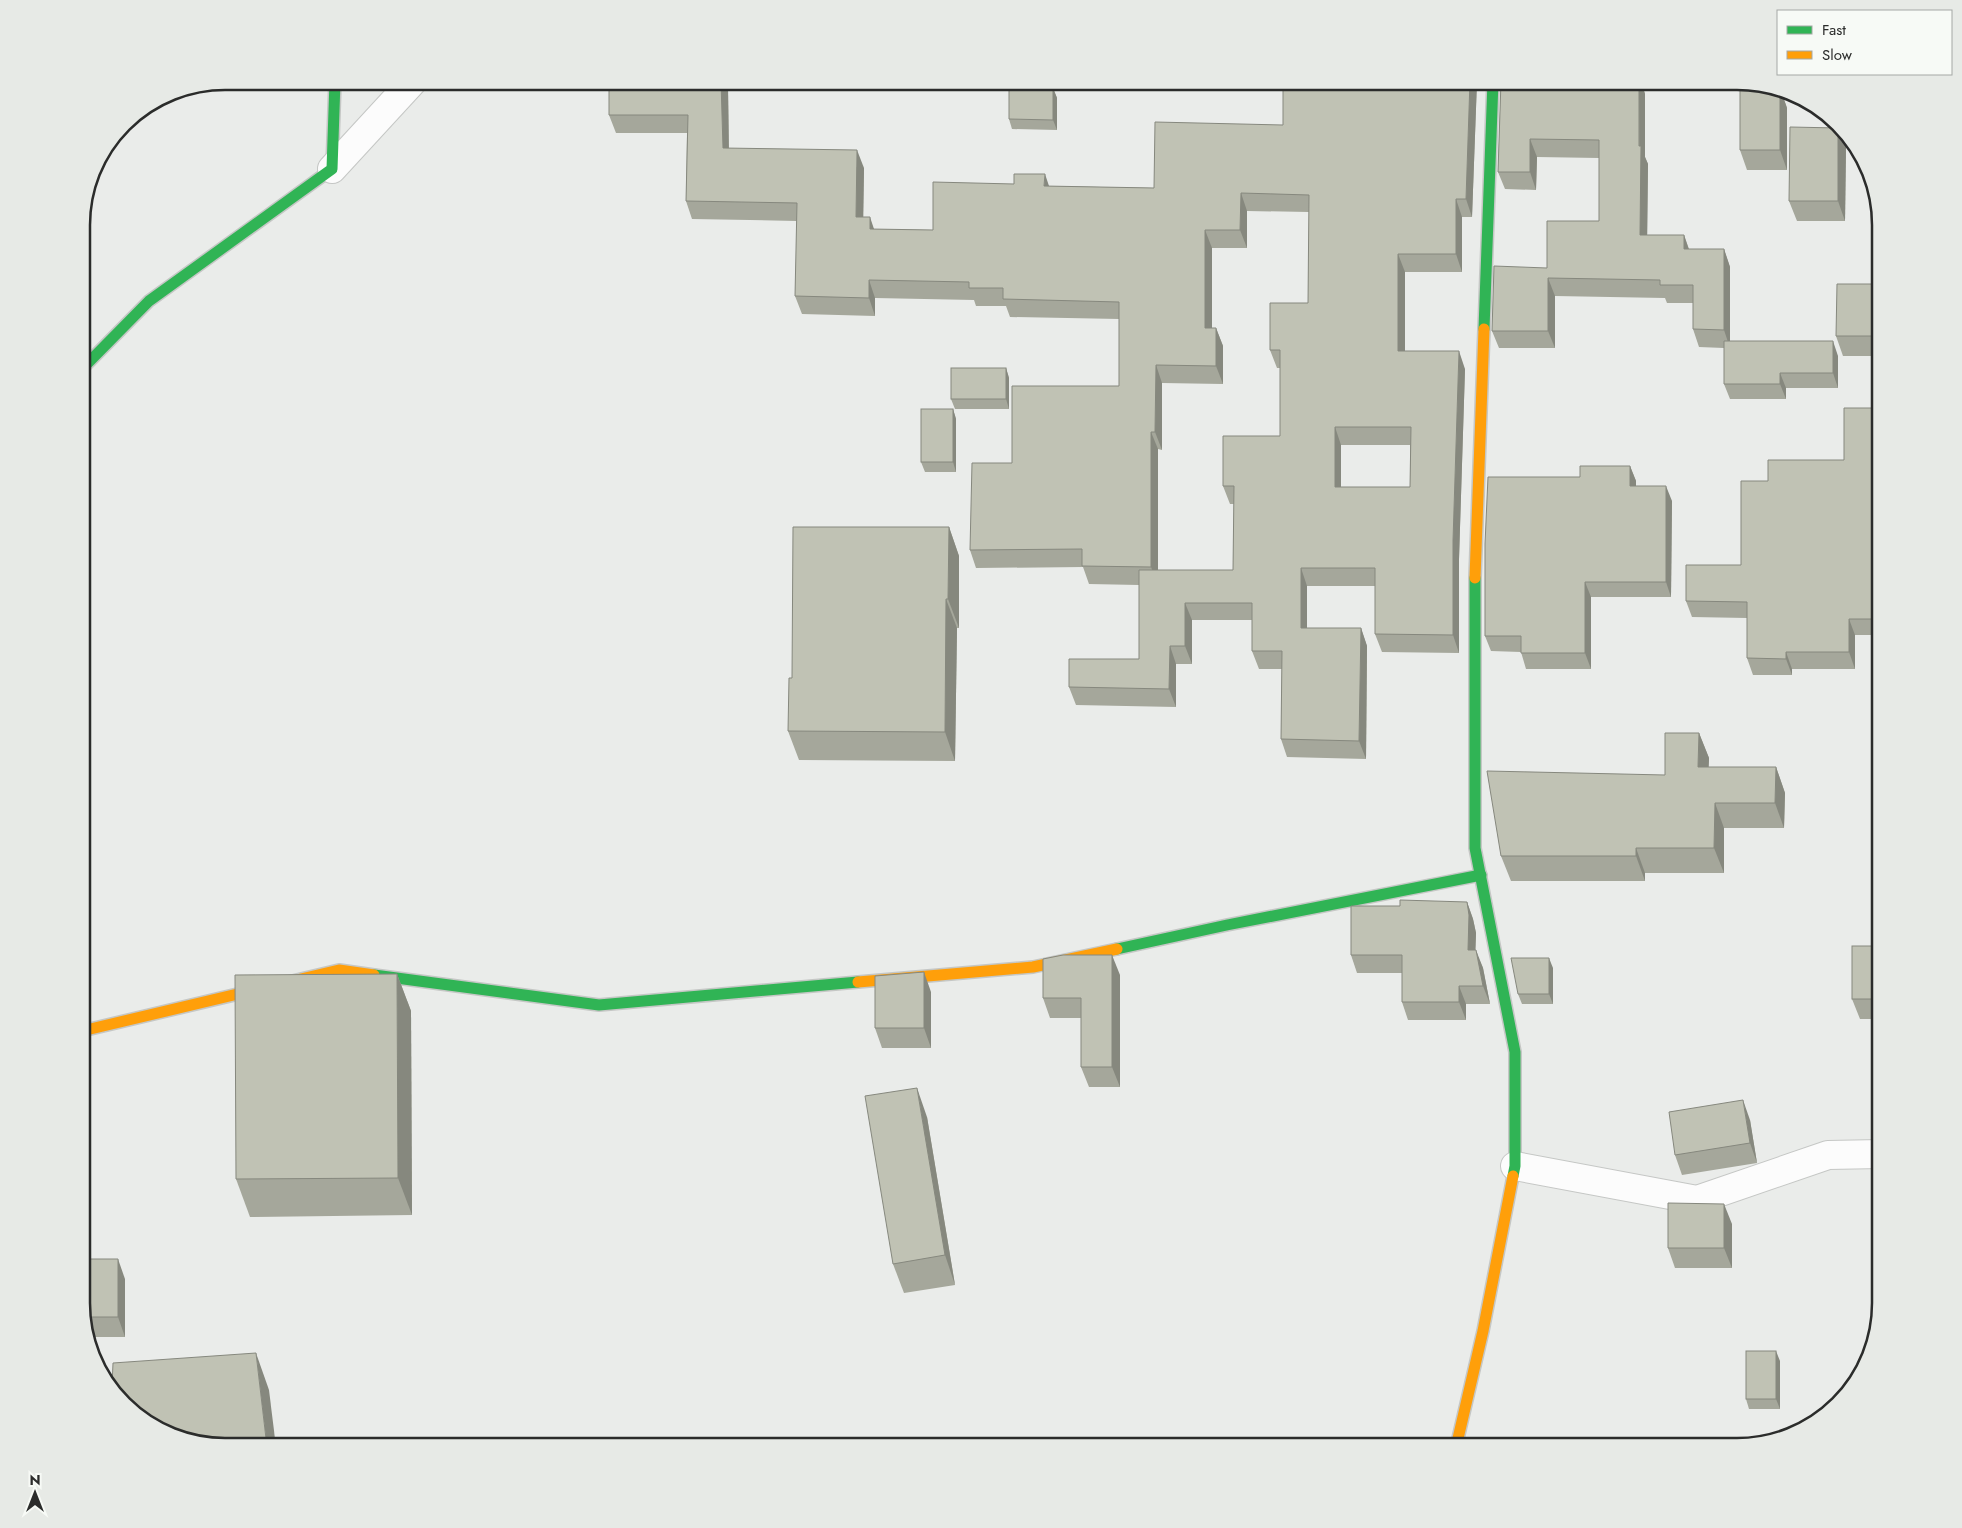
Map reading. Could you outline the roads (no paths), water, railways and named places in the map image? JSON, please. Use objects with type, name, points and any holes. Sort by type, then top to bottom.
[{"type":"street","points":[[332,169],[335,90]]},
{"type":"street","points":[[90,361],[149,301],[332,169],[406,90]]},
{"type":"street","points":[[1458,1438],[1483,1332],[1515,1166],[1516,1052],[1475,848],[1475,559],[1493,90]]},
{"type":"street","points":[[90,1029],[339,970],[599,1005],[1033,967],[1237,923],[1481,875]]},
{"type":"street","points":[[1515,1166],[1697,1200],[1828,1155],[1872,1154]]}]
